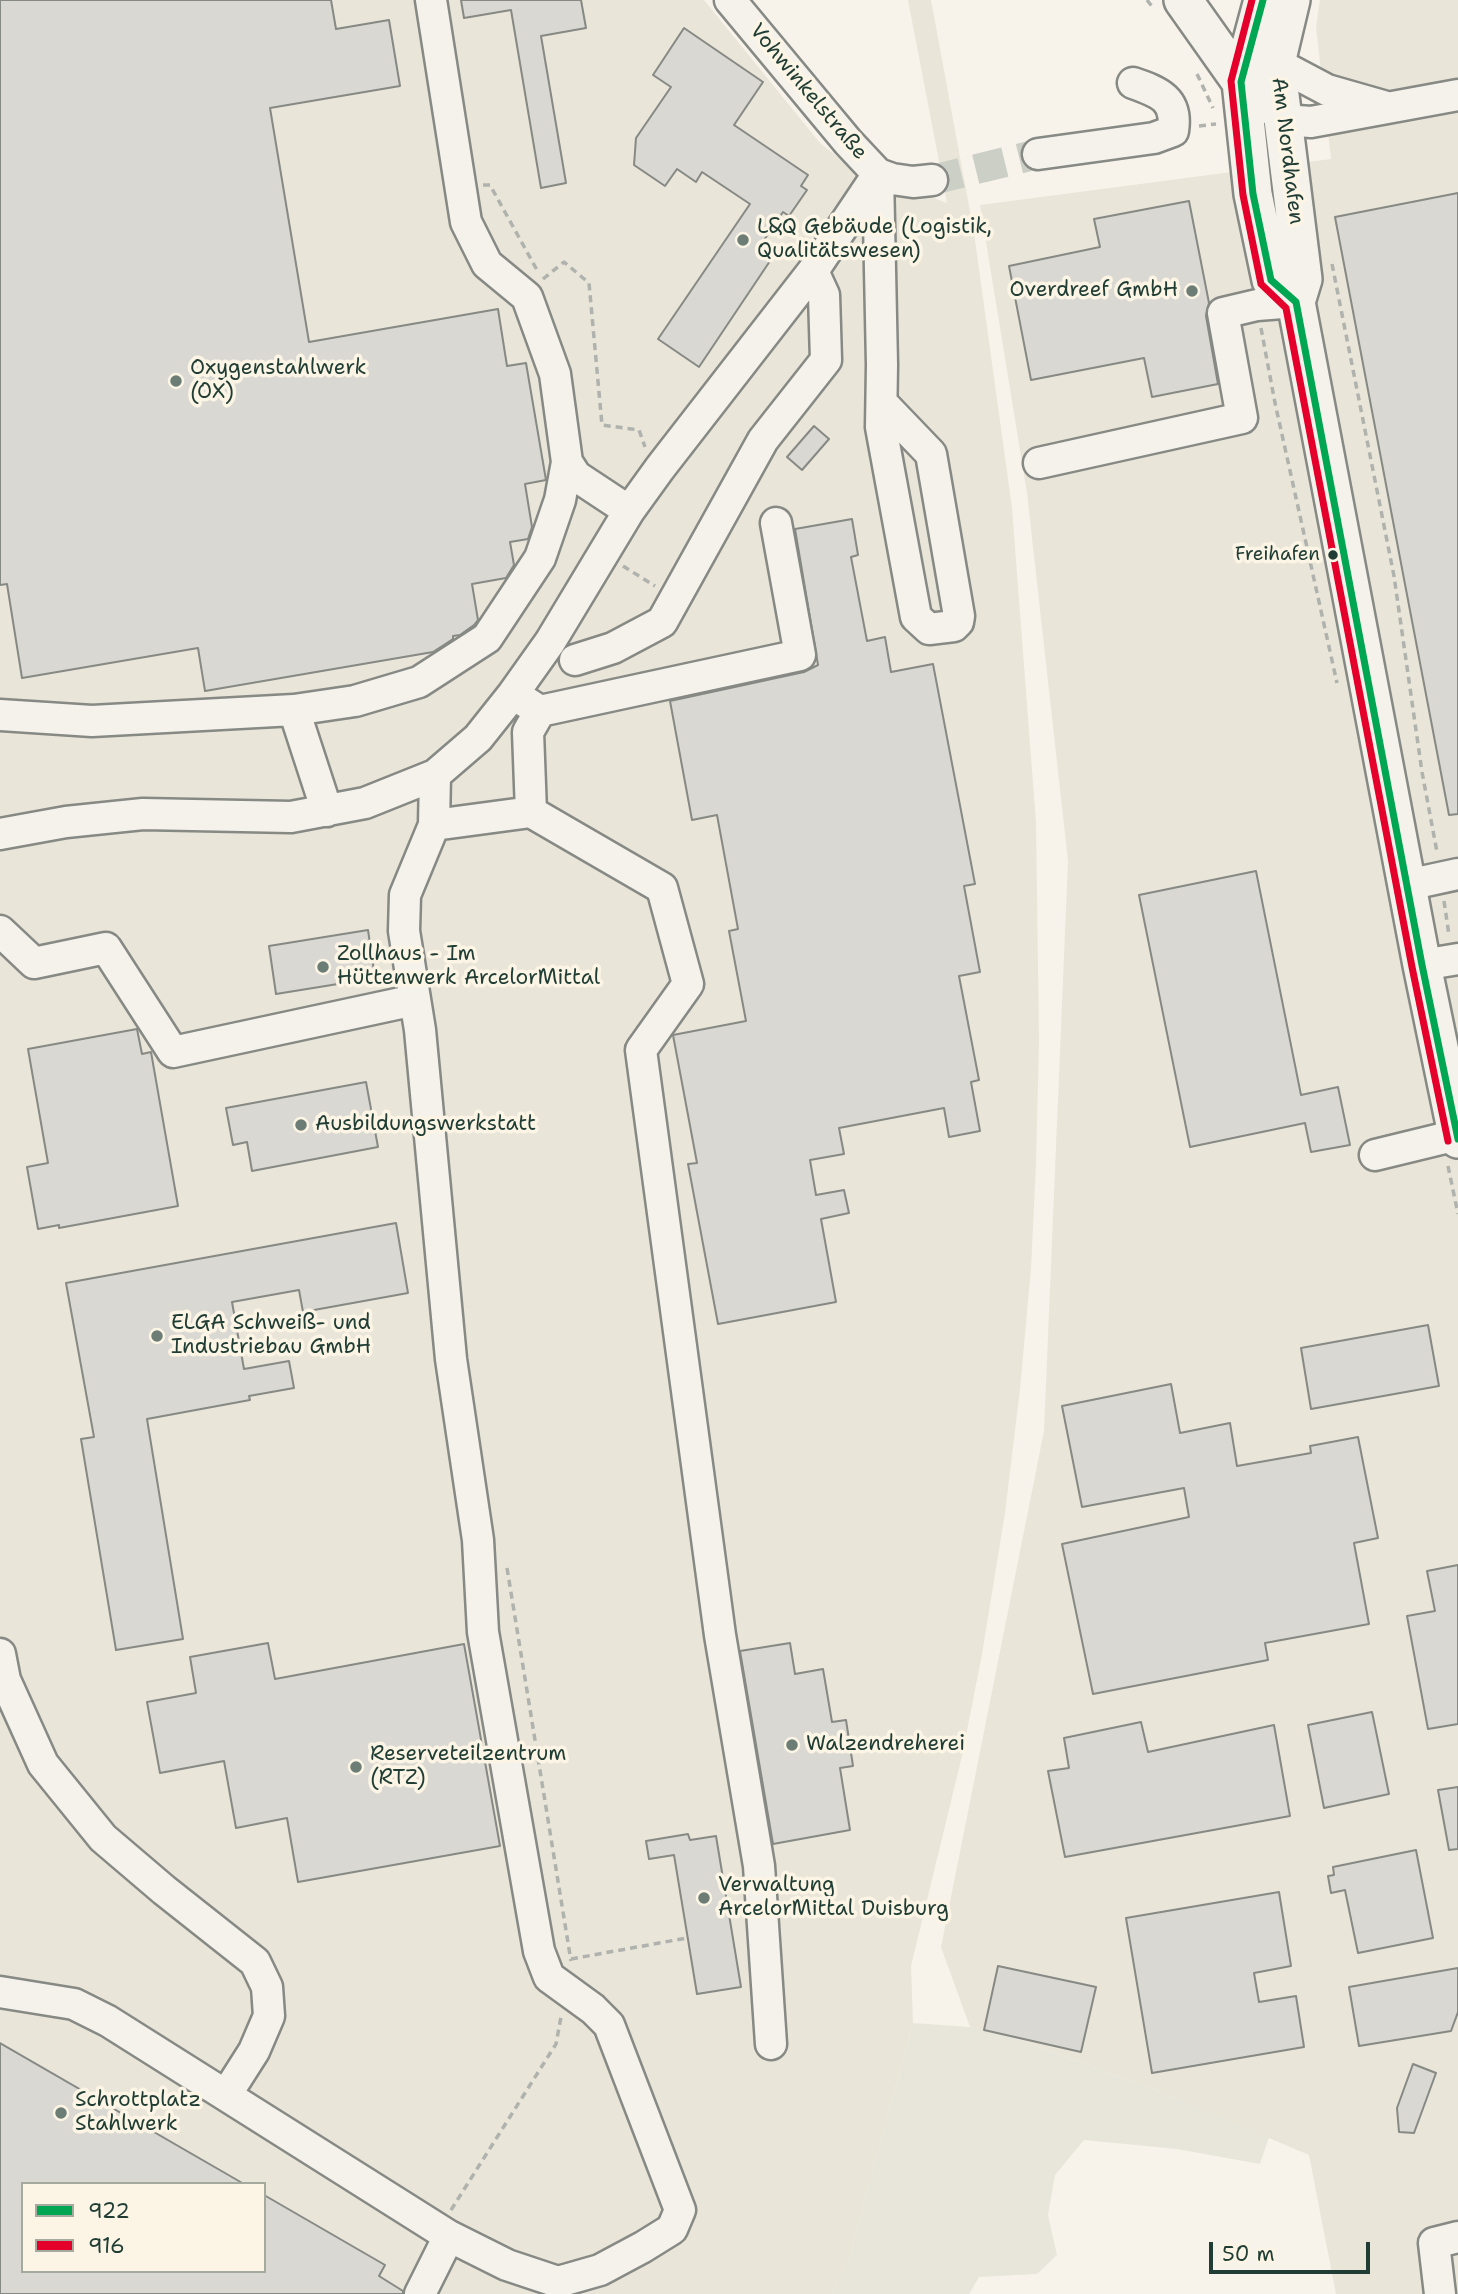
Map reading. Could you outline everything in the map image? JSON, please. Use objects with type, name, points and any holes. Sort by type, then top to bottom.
[{"type":"main road","points":[[1237,0],[1259,16],[1276,63]]},
{"type":"main road","name":"Am Nordhafen","points":[[1291,0],[1276,63],[1303,279],[1296,302],[1435,879],[1445,961],[1449,1139]]},
{"type":"main road","points":[[1169,5],[1241,82]]},
{"type":"main road","name":"Am Nordhafen","points":[[1259,16],[1241,82],[1253,194],[1271,280],[1296,302]]},
{"type":"street","points":[[0,715],[92,721],[294,710],[355,701],[419,682],[487,638],[540,558],[560,500],[567,462],[555,374],[527,297],[486,264],[466,222],[431,0]]},
{"type":"street","name":"Vohwinkelstraße","points":[[730,0],[848,142],[878,174],[913,182],[932,180]]},
{"type":"street","points":[[1276,63],[1327,90],[1390,108]]},
{"type":"street","points":[[1241,82],[1284,120],[1311,122],[1458,95]]},
{"type":"street","points":[[1038,154],[1154,138],[1172,131],[1174,120],[1171,104],[1155,91],[1133,83]]},
{"type":"street","points":[[0,834],[66,822],[143,814],[291,817],[365,803],[435,775],[478,738],[513,694],[563,623],[629,511],[813,271],[878,174]]},
{"type":"street","points":[[878,174],[881,427],[916,617],[929,629],[954,626],[959,616],[931,454],[882,403]]},
{"type":"street","points":[[575,660],[613,648],[662,622],[763,440],[826,360],[824,295],[813,271]]},
{"type":"street","points":[[1039,463],[1242,418],[1223,313],[1257,305],[1296,302]]},
{"type":"street","points":[[567,462],[576,476],[629,511]]},
{"type":"street","points":[[513,694],[540,711],[800,655],[776,523]]},
{"type":"street","points":[[597,700],[613,648]]},
{"type":"street","points":[[294,710],[327,811]]},
{"type":"street","points":[[531,812],[528,732],[540,711]]},
{"type":"street","points":[[0,1992],[74,2004],[108,2021],[449,2236],[507,2264],[558,2282],[600,2270],[643,2247],[672,2229],[680,2210],[609,2025],[593,2009],[549,1977],[539,1951],[483,1632],[478,1540],[451,1359],[434,1168],[415,1000],[404,931],[405,895],[433,825],[435,775]]},
{"type":"street","points":[[433,825],[531,812],[662,888],[688,984],[641,1051],[720,1635],[759,1866],[771,2044]]},
{"type":"street","points":[[0,931],[34,962],[106,948],[173,1052],[415,1000]]},
{"type":"street","points":[[1375,1155],[1449,1139]]},
{"type":"street","points":[[0,1654],[5,1680],[43,1764],[103,1838],[255,1962],[267,1987],[269,2016],[254,2051],[226,2095]]},
{"type":"street","points":[[420,2294],[449,2236]]},
{"type":"street","points":[[1440,2294],[1434,2243],[1458,2237]]},
{"type":"path","points":[[1147,0],[1169,5]]},
{"type":"path","points":[[1195,70],[1214,111]]},
{"type":"path","points":[[460,186],[490,185],[542,279],[564,262],[589,283],[602,425],[639,430],[654,476]]},
{"type":"path","points":[[1332,260],[1394,576],[1445,961]]},
{"type":"path","points":[[1257,305],[1275,403],[1326,631]]},
{"type":"path","points":[[1449,1139],[1448,1165],[1458,1214]]},
{"type":"path","points":[[571,1959],[687,1938]]},
{"type":"shaded area","points":[[0,0],[704,0],[820,143],[850,167],[947,203],[908,0],[931,0],[974,233],[1012,508],[1036,823],[1039,1039],[1036,1164],[1031,1268],[1020,1389],[1005,1513],[982,1654],[962,1756],[911,1966],[913,2023],[848,2262],[832,2294],[0,2294]]},
{"type":"shaded area","points":[[1320,0],[1458,0],[1458,2294],[1336,2294],[1309,2155],[1156,2090],[1006,2035],[970,2027],[941,1947],[1044,1431],[1068,861],[1027,493],[980,205],[1331,159],[1316,27]]},
{"type":"shaded area","points":[[913,2023],[970,2027],[1006,2035],[1156,2090],[1269,2137],[1260,2164],[1177,2149],[1084,2140],[1055,2175],[1048,2215],[1057,2255],[1037,2274],[979,2277],[969,2294],[832,2294],[848,2262]]},
{"type":"building","name":"Oxygenstahlwerk (OX)","points":[[0,0],[331,0],[336,29],[389,20],[400,86],[270,108],[309,342],[498,309],[507,366],[526,363],[546,480],[525,484],[532,527],[528,539],[510,542],[514,565],[506,578],[472,584],[478,620],[474,625],[460,635],[453,636],[453,639],[433,652],[205,691],[198,648],[22,678],[7,584],[0,585]]},
{"type":"building","points":[[461,0],[581,0],[586,28],[541,36],[566,183],[541,188],[511,10],[464,18]]},
{"type":"building","points":[[684,28],[763,82],[734,125],[808,175],[801,186],[807,190],[789,216],[783,212],[758,249],[772,258],[699,367],[658,339],[750,204],[702,172],[696,182],[677,169],[665,186],[634,165],[636,138],[671,87],[653,75]]},
{"type":"building","points":[[1458,193],[1458,814],[1449,815],[1335,217]]},
{"type":"building","points":[[1189,201],[1209,303],[1206,316],[1218,384],[1152,397],[1144,358],[1031,380],[1009,266],[1100,247],[1094,219]]},
{"type":"building","points":[[814,426],[829,439],[802,470],[787,457]]},
{"type":"building","points":[[852,519],[858,555],[851,557],[867,641],[885,637],[891,672],[933,664],[975,884],[964,886],[980,972],[959,976],[979,1080],[971,1082],[980,1131],[949,1137],[944,1108],[839,1128],[844,1154],[810,1160],[816,1195],[844,1190],[849,1213],[821,1219],[836,1302],[718,1324],[688,1164],[697,1163],[673,1035],[746,1021],[729,931],[738,929],[717,815],[692,820],[670,701],[804,672],[818,665],[795,529]]},
{"type":"building","points":[[1256,871],[1301,1095],[1338,1087],[1350,1145],[1311,1152],[1305,1123],[1190,1147],[1139,895]]},
{"type":"building","name":"Zollhaus - Im Hüttenwerk ArcelorMittal","points":[[368,930],[375,978],[276,994],[269,946]]},
{"type":"building","points":[[137,1029],[142,1054],[151,1052],[178,1206],[59,1228],[59,1225],[38,1229],[27,1167],[48,1163],[28,1049]]},
{"type":"building","name":"Ausbildungswerkstatt","points":[[366,1082],[378,1147],[252,1171],[247,1142],[233,1145],[226,1108]]},
{"type":"building","points":[[396,1223],[408,1293],[303,1312],[299,1290],[232,1302],[244,1369],[289,1361],[294,1388],[249,1396],[250,1400],[147,1419],[183,1639],[116,1650],[81,1439],[94,1437],[66,1283]]},
{"type":"building","points":[[1428,1325],[1439,1386],[1311,1409],[1301,1348]]},
{"type":"building","points":[[1171,1384],[1180,1433],[1230,1423],[1237,1466],[1311,1453],[1310,1446],[1358,1437],[1378,1538],[1354,1543],[1369,1624],[1265,1643],[1268,1660],[1093,1694],[1062,1544],[1189,1517],[1184,1488],[1082,1507],[1062,1406]]},
{"type":"building","points":[[1458,1565],[1458,1724],[1428,1729],[1407,1616],[1435,1611],[1427,1571]]},
{"type":"building","name":"Reserveteilzentrum (RTZ)","points":[[268,1643],[275,1679],[464,1644],[500,1846],[298,1882],[287,1818],[236,1828],[224,1761],[160,1773],[147,1702],[196,1693],[190,1657]]},
{"type":"building","name":"Walzendreherei","points":[[790,1643],[795,1674],[823,1669],[832,1722],[846,1720],[853,1766],[840,1768],[850,1830],[773,1844],[740,1651]]},
{"type":"building","points":[[1372,1712],[1389,1794],[1324,1808],[1308,1725]]},
{"type":"building","points":[[1141,1722],[1148,1752],[1274,1725],[1290,1816],[1065,1857],[1048,1771],[1069,1768],[1064,1738]]},
{"type":"building","points":[[1458,1787],[1458,1849],[1449,1850],[1438,1790]]},
{"type":"building","name":"Verwaltung ArcelorMittal Duisburg","points":[[688,1834],[690,1840],[716,1836],[741,1987],[697,1994],[674,1855],[649,1859],[646,1841]]},
{"type":"building","points":[[1416,1850],[1433,1938],[1358,1953],[1345,1890],[1331,1893],[1328,1876],[1334,1875],[1333,1867]]},
{"type":"building","points":[[1279,1892],[1291,1966],[1254,1973],[1259,2002],[1296,1996],[1304,2047],[1152,2073],[1126,1918]]},
{"type":"building","points":[[998,1966],[1096,1987],[1081,2052],[984,2030]]},
{"type":"building","points":[[1458,1968],[1458,2012],[1451,2031],[1359,2046],[1349,1987]]},
{"type":"building","points":[[0,2043],[241,2182],[21,2182],[21,2273],[266,2273],[266,2196],[385,2265],[379,2276],[403,2291],[403,2294],[0,2294]]},
{"type":"building","points":[[1413,2064],[1436,2073],[1414,2133],[1399,2132],[1397,2108]]},
{"type":"tunnel","points":[[932,180],[1038,154]]},
{"type":"transit line","name":"916","points":[[1252,0],[1231,81],[1243,195],[1261,284],[1286,308],[1412,967],[1448,1141]]},
{"type":"transit line","name":"922","points":[[1263,0],[1241,82],[1253,194],[1271,280],[1296,302],[1422,965],[1458,1139]]},
{"type":"place","name":"L&Q Gebäude (Logistik, Qualitätswesen)","points":[[743,240]]},
{"type":"place","name":"Overdreef GmbH","points":[[1192,291]]},
{"type":"place","name":"Oxygenstahlwerk (OX)","points":[[176,381]]},
{"type":"place","name":"Freihafen","points":[[1333,555]]},
{"type":"place","name":"Zollhaus - Im Hüttenwerk ArcelorMittal","points":[[323,967]]},
{"type":"place","name":"Ausbildungswerkstatt","points":[[301,1125]]},
{"type":"place","name":"ELGA Schweiß- und Industriebau GmbH","points":[[157,1336]]},
{"type":"place","name":"Walzendreherei","points":[[792,1745]]},
{"type":"place","name":"Reserveteilzentrum (RTZ)","points":[[356,1767]]},
{"type":"place","name":"Verwaltung ArcelorMittal Duisburg","points":[[704,1898]]},
{"type":"place","name":"Schrottplatz Stahlwerk","points":[[61,2113]]}]
